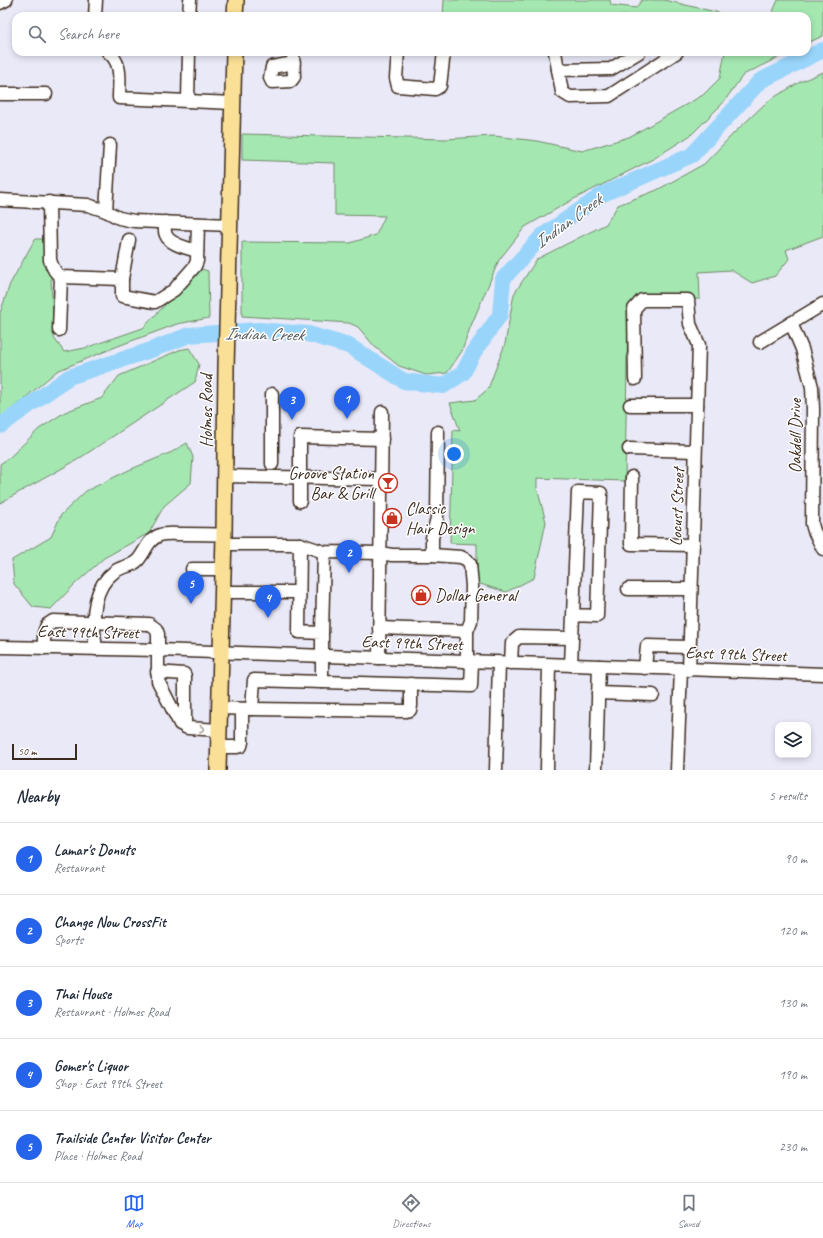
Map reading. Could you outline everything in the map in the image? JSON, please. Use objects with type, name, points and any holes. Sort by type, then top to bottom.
[{"type":"main road","points":[[235,12],[236,0]]},
{"type":"main road","name":"Holmes Road","points":[[218,770],[234,56]]},
{"type":"street","points":[[0,3],[6,0]]},
{"type":"street","points":[[95,12],[96,0]]},
{"type":"street","points":[[189,12],[190,0]]},
{"type":"street","points":[[114,56],[119,67],[119,98],[233,103]]},
{"type":"street","points":[[188,101],[189,56]]},
{"type":"street","points":[[398,56],[396,78],[398,86],[435,89],[440,86],[444,56]]},
{"type":"street","points":[[556,56],[562,92],[570,97],[609,96],[671,56]]},
{"type":"street","points":[[558,70],[611,70],[633,56]]},
{"type":"street","points":[[0,94],[46,94]]},
{"type":"street","points":[[106,211],[110,145]]},
{"type":"street","points":[[0,200],[88,205],[106,211],[119,218],[134,221],[230,225]]},
{"type":"street","points":[[50,202],[50,260],[54,270],[61,277],[122,279]]},
{"type":"street","points":[[165,222],[165,232],[167,237],[182,247],[197,251]]},
{"type":"street","points":[[129,240],[122,279],[122,296],[155,302],[174,290],[195,266],[197,261],[198,224]]},
{"type":"street","points":[[59,330],[61,277]]},
{"type":"street","name":"Locust Street","points":[[634,379],[634,309],[642,300],[688,300],[690,324],[699,345],[690,647],[685,670],[678,770]]},
{"type":"street","points":[[760,342],[823,304]]},
{"type":"street","name":"Oakdell Drive","points":[[791,323],[802,349],[812,387],[812,524],[823,549]]},
{"type":"street","points":[[272,394],[272,464]]},
{"type":"street","points":[[630,405],[697,405]]},
{"type":"street","points":[[379,658],[382,412]]},
{"type":"street","points":[[432,555],[432,538],[437,518],[438,432]]},
{"type":"street","points":[[300,501],[300,437],[382,439]]},
{"type":"street","points":[[629,449],[696,451]]},
{"type":"street","points":[[225,476],[381,479]]},
{"type":"street","points":[[632,476],[631,544],[693,545]]},
{"type":"street","points":[[571,665],[572,638],[578,492],[601,493],[597,616],[573,615]]},
{"type":"street","points":[[96,649],[94,622],[98,592],[104,581],[114,572],[137,561],[149,542],[161,534],[300,544],[324,552],[461,557],[467,560],[470,564],[472,586],[472,621],[467,631],[471,686],[254,680],[247,709],[241,746],[237,748],[218,747]]},
{"type":"street","points":[[300,544],[299,632],[322,632]]},
{"type":"street","points":[[322,682],[324,552]]},
{"type":"street","points":[[192,569],[223,569]]},
{"type":"street","points":[[628,589],[691,589]]},
{"type":"street","points":[[223,592],[299,592]]},
{"type":"street","points":[[44,648],[44,633],[47,625],[53,621],[149,624],[156,629],[158,634],[159,686],[180,724],[185,727],[219,730]]},
{"type":"street","points":[[379,628],[467,631]]},
{"type":"street","points":[[496,770],[505,663],[512,643],[519,637],[572,638]]},
{"type":"street","points":[[645,668],[647,646],[690,647]]},
{"type":"street","name":"East 99th Street","points":[[0,648],[159,650],[823,674]]},
{"type":"street","points":[[547,770],[549,665]]},
{"type":"street","points":[[596,770],[598,666]]},
{"type":"street","points":[[158,672],[184,674],[185,676],[185,727]]},
{"type":"street","points":[[220,708],[406,711],[410,710],[411,706],[412,684]]},
{"type":"street","points":[[598,693],[653,695]]},
{"type":"green space","points":[[444,0],[610,0],[611,5],[636,8],[642,0],[664,0],[716,12],[443,12]]},
{"type":"green space","points":[[778,0],[823,0],[823,36],[811,41],[811,12],[773,12]]},
{"type":"green space","points":[[724,56],[781,56],[743,75],[723,103],[691,135],[653,159],[572,200],[525,227],[499,260],[470,328],[462,351],[447,373],[426,375],[399,366],[375,347],[358,327],[349,323],[242,316],[242,242],[350,243],[376,235],[385,216],[335,215],[335,163],[242,160],[242,134],[446,139],[494,136],[537,141],[582,151],[629,137],[703,95],[720,78]]},
{"type":"green space","points":[[823,72],[823,236],[786,250],[789,259],[775,276],[752,283],[731,270],[699,272],[700,299],[637,300],[628,305],[625,481],[537,478],[537,488],[546,522],[534,578],[506,592],[477,583],[477,544],[450,543],[453,430],[460,431],[450,403],[475,400],[488,389],[505,344],[514,294],[537,259],[606,224],[618,205],[657,190],[704,164],[768,101],[800,82]]},
{"type":"green space","points":[[35,239],[49,239],[54,338],[64,352],[85,348],[143,328],[165,305],[188,276],[198,268],[208,271],[209,318],[177,324],[57,371],[0,419],[0,313],[10,284]]},
{"type":"green space","points":[[189,348],[199,364],[195,382],[77,460],[0,503],[0,464],[10,457],[39,429],[65,412],[102,398],[119,376],[179,350]]},
{"type":"green space","points":[[187,443],[193,457],[191,483],[164,506],[149,533],[104,558],[75,584],[51,609],[33,607],[14,584],[12,560],[51,537],[61,515],[86,491],[129,470],[172,452]]},
{"type":"waterway","name":"Indian Creek","points":[[811,56],[823,50]]},
{"type":"waterway","name":"Indian Creek","points":[[0,426],[69,377],[151,350],[189,335],[258,330],[308,334],[349,346],[404,381],[443,386],[463,373],[474,352],[500,315],[503,279],[542,236],[603,194],[692,155],[760,81],[811,56]]},
{"type":"place","name":"Lamar's Donuts","points":[[347,419]]},
{"type":"place","name":"Thai House","points":[[292,420]]},
{"type":"place","name":"Groove Station Bar & Grill","points":[[388,483]]},
{"type":"place","name":"Classic Hair Design","points":[[392,518]]},
{"type":"place","name":"Change Now CrossFit","points":[[349,573]]},
{"type":"place","name":"Dollar General","points":[[421,595]]},
{"type":"place","name":"Trailside Center Visitor Center","points":[[191,604]]},
{"type":"place","name":"Gomer's Liquor","points":[[268,618]]}]
